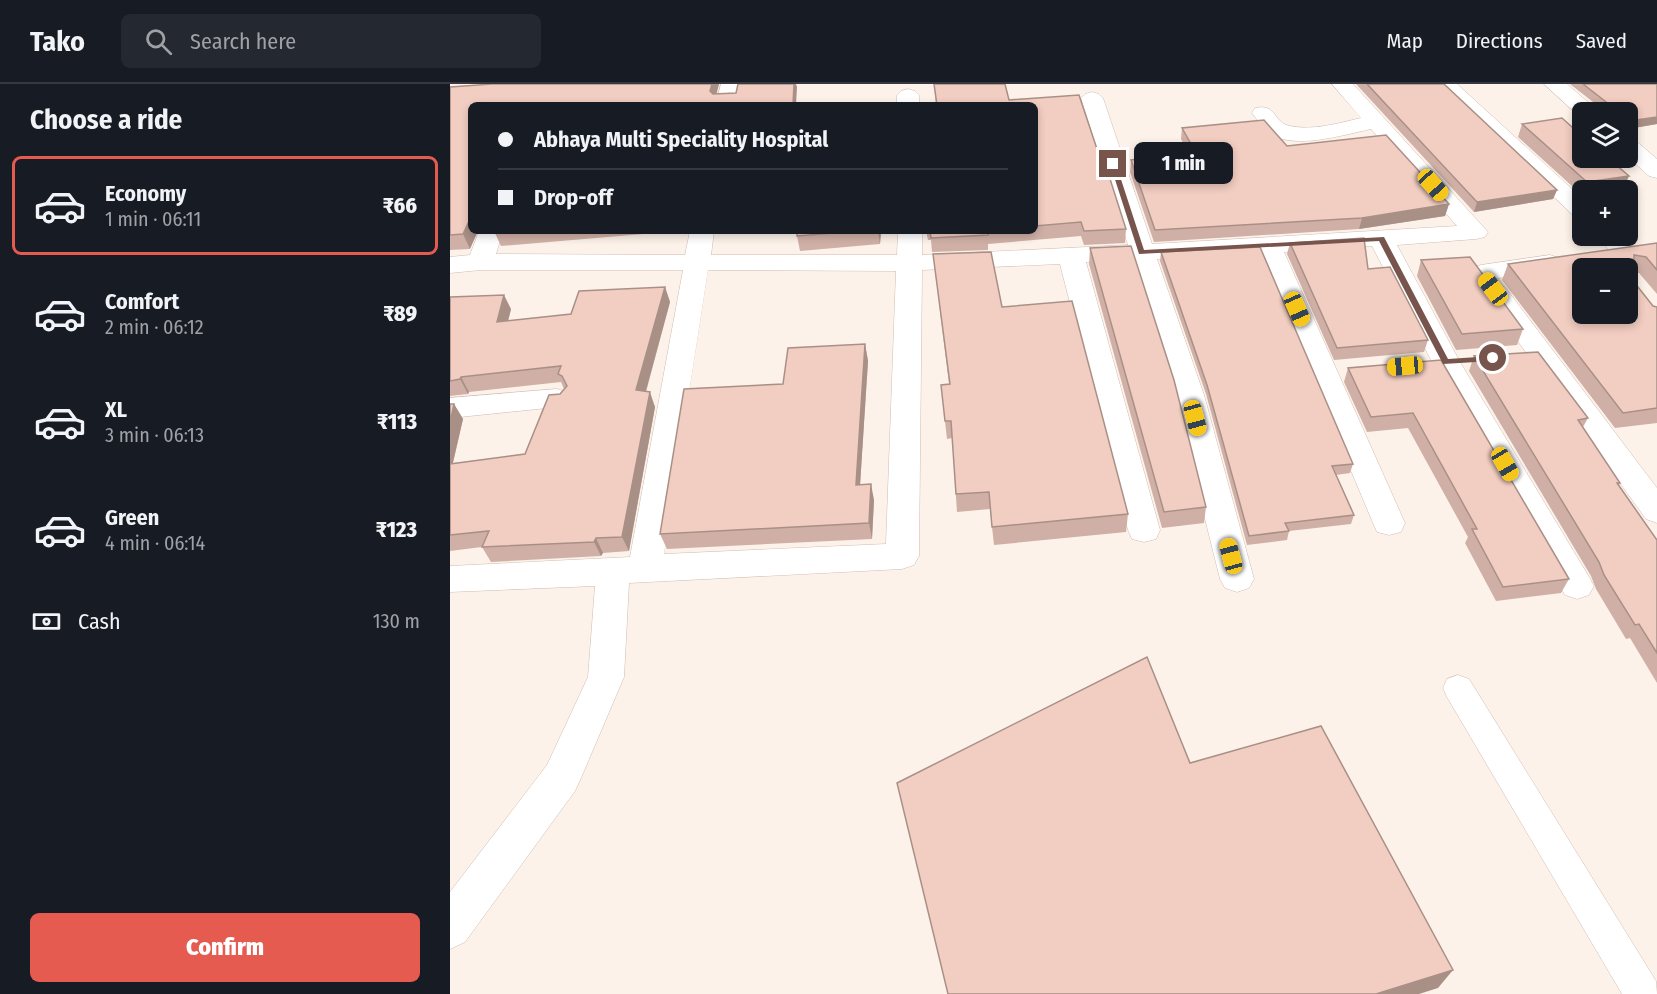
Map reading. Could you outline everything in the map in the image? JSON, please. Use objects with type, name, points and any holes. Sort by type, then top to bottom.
[{"type":"street","points":[[728,102],[731,84]]},
{"type":"street","points":[[450,265],[481,262],[911,263],[1269,246],[1476,232],[1342,84]]},
{"type":"street","points":[[1445,84],[1572,201]]},
{"type":"street","points":[[1554,84],[1576,102]]},
{"type":"street","points":[[1092,98],[1189,395],[1237,579]]},
{"type":"street","points":[[1263,113],[1277,130],[1291,133],[1310,133],[1376,121]]},
{"type":"street","points":[[1638,155],[1657,171]]},
{"type":"street","points":[[481,262],[490,234]]},
{"type":"street","points":[[450,927],[561,778],[606,676],[701,234]]},
{"type":"street","points":[[450,579],[484,575],[902,556],[910,234]]},
{"type":"street","points":[[1452,234],[1657,511]]},
{"type":"street","points":[[1381,239],[1458,361],[1577,586]]},
{"type":"street","points":[[1269,246],[1335,371],[1389,523]]},
{"type":"street","points":[[1481,273],[1611,254]]},
{"type":"street","points":[[1071,255],[1144,530]]},
{"type":"street","points":[[1505,357],[1541,354]]},
{"type":"street","points":[[1413,365],[1458,361]]},
{"type":"street","points":[[450,408],[557,399]]},
{"type":"lane","points":[[1458,688],[1643,994]]},
{"type":"building","points":[[492,84],[712,84],[710,91],[713,94],[736,93],[738,84],[794,84],[793,102],[468,102],[468,223],[463,234],[450,235],[450,87]]},
{"type":"building","points":[[934,84],[1005,84],[1009,100],[1079,95],[1101,161],[1104,160],[1126,229],[1084,231],[1081,222],[1038,226],[1038,102],[937,102]]},
{"type":"building","points":[[1367,84],[1444,84],[1557,190],[1477,202]]},
{"type":"building","points":[[1583,84],[1657,84],[1657,117],[1638,120],[1638,102],[1606,102]]},
{"type":"building","points":[[1562,118],[1572,127],[1572,168],[1620,168],[1629,176],[1585,180],[1522,124]]},
{"type":"building","points":[[1264,120],[1287,146],[1386,135],[1449,204],[1362,218],[1155,230],[1131,160],[1196,153],[1182,128]]},
{"type":"building","points":[[797,234],[821,234],[797,236]]},
{"type":"building","points":[[930,234],[988,235],[931,238]]},
{"type":"building","points":[[1364,238],[1368,269],[1390,267],[1428,340],[1337,348],[1290,243]]},
{"type":"building","points":[[1657,243],[1657,270],[1646,257],[1634,255],[1634,258],[1572,258],[1572,324],[1638,324],[1638,287],[1653,306],[1657,307],[1657,408],[1623,413],[1508,264]]},
{"type":"building","points":[[1131,246],[1174,380],[1206,507],[1164,512],[1090,248]]},
{"type":"building","points":[[1260,247],[1353,464],[1332,466],[1354,515],[1285,523],[1289,531],[1249,536],[1207,385],[1161,252]]},
{"type":"building","points":[[991,252],[1002,307],[1072,301],[1128,514],[992,527],[989,492],[956,494],[951,421],[945,421],[941,385],[950,384],[933,254]]},
{"type":"building","points":[[1470,257],[1523,329],[1462,334],[1421,260]]},
{"type":"building","points":[[665,287],[636,390],[650,392],[622,537],[596,538],[594,542],[482,547],[489,531],[450,535],[450,464],[525,454],[549,395],[560,394],[567,386],[562,376],[558,374],[561,366],[461,377],[450,381],[450,297],[504,295],[497,322],[571,314],[579,291]]},
{"type":"building","points":[[865,344],[856,485],[871,484],[869,523],[660,534],[684,389],[783,384],[788,348]]},
{"type":"building","points":[[1538,352],[1588,418],[1578,420],[1620,483],[1617,483],[1657,540],[1657,653],[1639,624],[1635,625],[1604,575],[1599,562],[1474,356]]},
{"type":"building","points":[[1441,360],[1569,579],[1503,587],[1472,529],[1477,529],[1413,413],[1371,417],[1348,368]]},
{"type":"building","points":[[450,404],[454,404],[450,423]]},
{"type":"building","points":[[1147,657],[1190,763],[1321,726],[1453,970],[1376,994],[948,994],[897,783]]},
{"type":"route","points":[[1113,164],[1142,252],[1381,239],[1446,362],[1493,358]]}]
